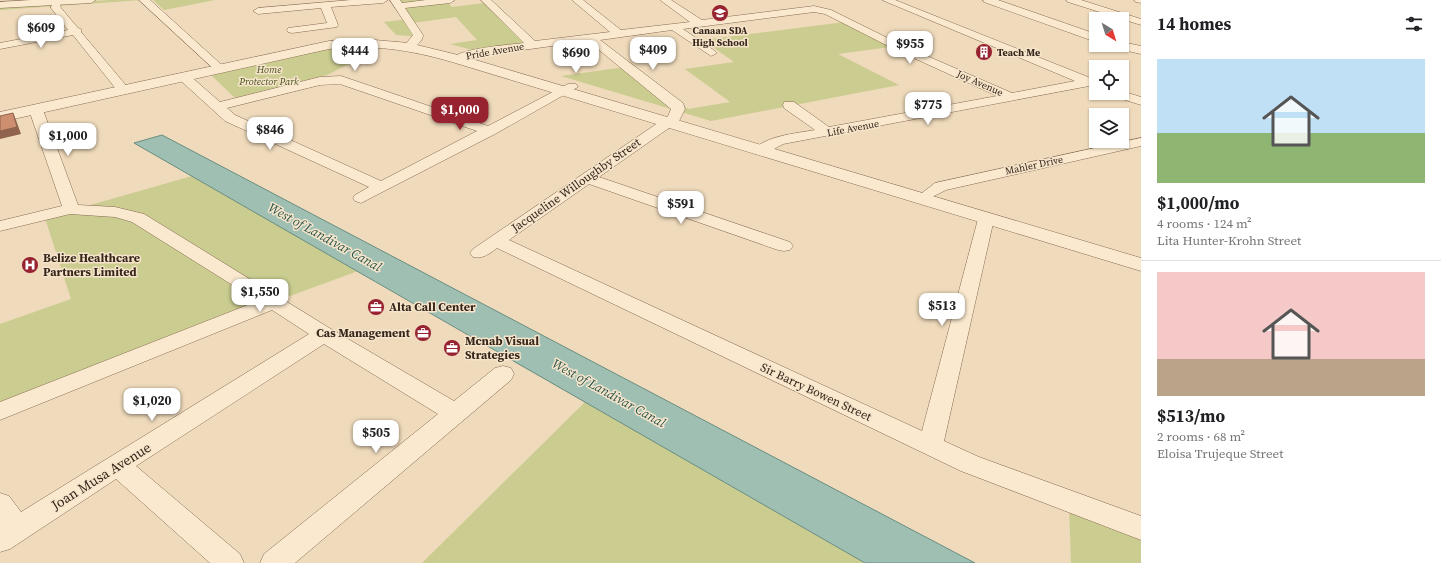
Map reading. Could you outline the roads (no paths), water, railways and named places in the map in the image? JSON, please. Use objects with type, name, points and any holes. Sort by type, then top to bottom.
[{"type":"street","points":[[0,6],[91,0]]},
{"type":"street","points":[[144,0],[218,67]]},
{"type":"street","points":[[258,11],[383,0]]},
{"type":"street","points":[[397,3],[450,0]]},
{"type":"street","points":[[486,0],[532,45]]},
{"type":"street","points":[[577,0],[619,34]]},
{"type":"street","points":[[665,0],[700,23]]},
{"type":"street","points":[[887,0],[1089,82]]},
{"type":"street","points":[[988,0],[1089,36]]},
{"type":"street","points":[[1003,0],[1089,30]]},
{"type":"street","points":[[1071,0],[1141,22]]},
{"type":"street","points":[[56,2],[56,8],[77,31],[120,86]]},
{"type":"street","points":[[397,3],[418,35],[418,38],[411,44]]},
{"type":"street","points":[[292,30],[333,25],[325,5]]},
{"type":"street","name":"Pride Avenue","points":[[461,57],[590,37],[809,9],[819,10]]},
{"type":"street","name":"Joy Avenue","points":[[819,10],[1011,97]]},
{"type":"street","points":[[674,26],[711,53]]},
{"type":"street","points":[[0,46],[77,31]]},
{"type":"street","points":[[590,37],[678,106],[678,109],[670,120]]},
{"type":"street","points":[[0,112],[120,86],[306,49],[351,42],[374,41],[411,44],[461,57],[764,148],[986,219],[1141,265]]},
{"type":"street","points":[[1129,44],[1140,50]]},
{"type":"street","points":[[1129,48],[1140,50]]},
{"type":"street","points":[[0,117],[184,77],[218,67]]},
{"type":"street","points":[[184,77],[216,107],[239,123],[381,187]]},
{"type":"street","points":[[216,107],[320,82],[341,80],[490,131]]},
{"type":"street","name":"Life Avenue","points":[[764,148],[779,141],[1089,84]]},
{"type":"street","points":[[361,198],[568,89]]},
{"type":"street","points":[[1129,97],[1141,101]]},
{"type":"street","points":[[789,105],[828,133]]},
{"type":"street","points":[[36,110],[70,202],[70,209]]},
{"type":"street","name":"Jacqueline Willoughby Street","points":[[488,247],[670,120]]},
{"type":"street","name":"Mahler Drive","points":[[930,193],[941,186],[1141,142]]},
{"type":"street","points":[[764,148],[930,193],[1141,255]]},
{"type":"street","points":[[587,178],[784,246]]},
{"type":"street","points":[[0,226],[70,209],[115,212],[138,218],[324,334],[455,413]]},
{"type":"street","points":[[930,446],[986,219]]},
{"type":"street","name":"Sir Barry Bowen Street","points":[[488,247],[970,464],[1141,528]]},
{"type":"street","points":[[0,411],[272,302]]},
{"type":"street","name":"Joan Musa Avenue","points":[[9,534],[324,334]]},
{"type":"street","points":[[274,563],[502,374]]},
{"type":"street","points":[[118,466],[230,563]]},
{"type":"street","points":[[0,504],[9,534]]},
{"type":"water","name":"West of Landivar Canal","points":[[162,135],[975,563],[865,563],[134,143]]},
{"type":"place","name":"Canaan SDA High School","points":[[720,13]]},
{"type":"place","name":"Teach Me","points":[[984,52]]},
{"type":"place","name":"Belize Healthcare Partners Limited","points":[[30,265]]},
{"type":"place","name":"Alta Call Center","points":[[376,307]]},
{"type":"place","name":"Cas Management","points":[[423,333]]},
{"type":"place","name":"Mcnab Visual Strategies","points":[[452,348]]},
{"type":"park label","name":"Home Protector Park","points":[[269,74]]}]
